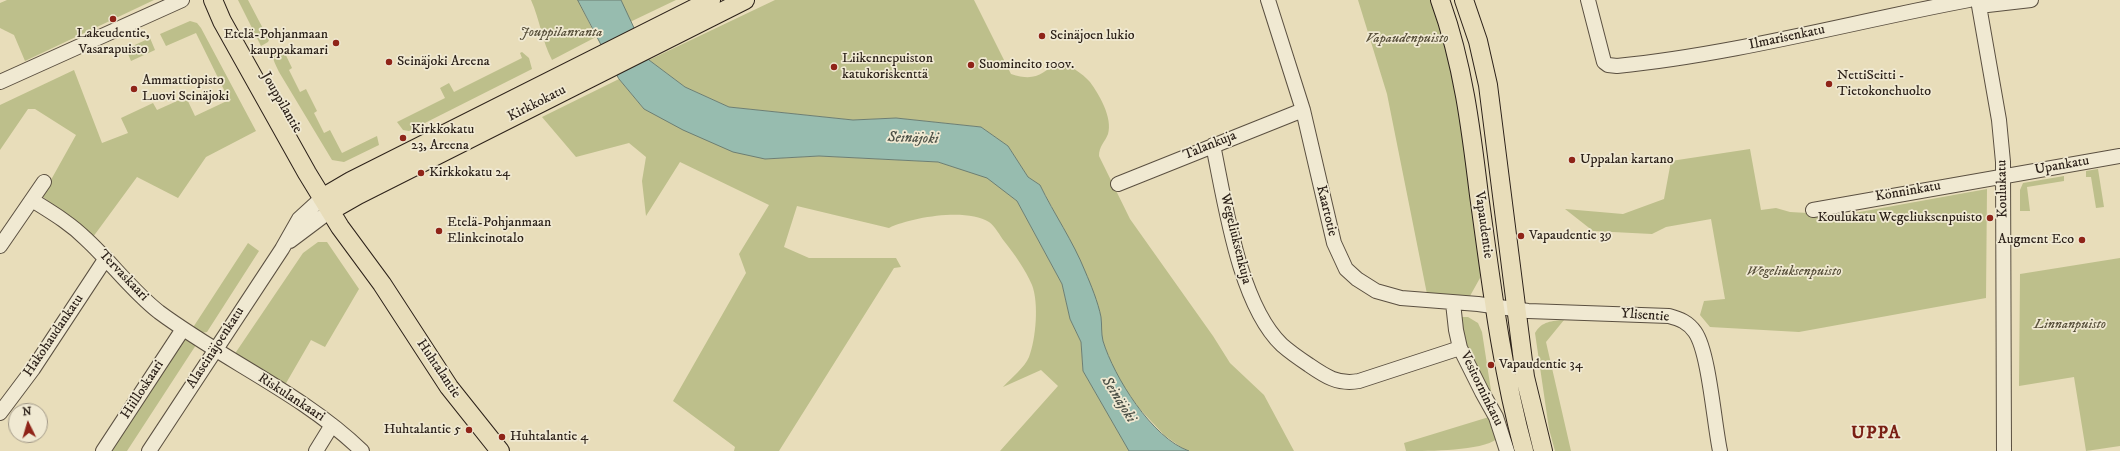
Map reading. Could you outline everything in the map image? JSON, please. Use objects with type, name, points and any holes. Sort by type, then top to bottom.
[{"type":"main road","name":"Jouppilantie","points":[[213,0],[230,35],[331,201]]},
{"type":"main road","name":"Jouppilantie","points":[[225,0],[331,201]]},
{"type":"main road","name":"Kirkkokatu","points":[[690,19],[711,0]]},
{"type":"main road","name":"Kirkkokatu","points":[[331,201],[690,19],[745,0]]},
{"type":"main road","name":"Vapaudentie","points":[[1440,0],[1456,50],[1467,103],[1494,306],[1506,380],[1524,451]]},
{"type":"main road","name":"Vapaudentie","points":[[1464,0],[1478,41],[1488,85],[1517,310],[1524,377],[1543,451]]},
{"type":"main road","name":"Huhtalantie","points":[[331,201],[350,221],[382,284],[449,387],[500,451]]},
{"type":"street","points":[[0,82],[182,0]]},
{"type":"street","name":"Kaartotie","points":[[1268,0],[1303,110],[1334,243],[1346,269],[1357,279],[1376,291],[1401,298],[1494,306]]},
{"type":"street","name":"Ilmarisenkatu","points":[[1588,0],[1604,62],[1608,65],[1617,66],[1670,60],[1976,2],[2031,0]]},
{"type":"street","name":"Koulukatu","points":[[1976,2],[1999,120],[2004,176],[2004,451]]},
{"type":"street","name":"Talankuja","points":[[1118,184],[1212,145],[1303,110]]},
{"type":"street","name":"Wegeliuksenkuja","points":[[1212,145],[1244,278],[1261,318],[1281,345],[1318,372],[1346,384],[1460,348]]},
{"type":"street","name":"Upankatu","points":[[2004,176],[2120,156]]},
{"type":"street","name":"Könninkatu","points":[[1813,210],[2004,176]]},
{"type":"street","points":[[0,246],[44,182]]},
{"type":"street","name":"Tervaskaari","points":[[32,200],[80,233],[106,258],[147,302],[183,329],[215,350]]},
{"type":"street","name":"Alaseinäjoenkatu","points":[[149,451],[284,245],[299,219],[331,201]]},
{"type":"street","name":"Hakohaudankatu","points":[[0,413],[33,369],[106,258]]},
{"type":"street","name":"Vesitorninkatu","points":[[1453,303],[1460,348],[1496,417],[1503,449]]},
{"type":"street","name":"Ylisentie","points":[[1494,306],[1517,310],[1669,316],[1688,324],[1695,332],[1702,348],[1720,451]]},
{"type":"street","name":"Hiilloskaari","points":[[102,451],[183,329]]},
{"type":"street","name":"Riskulankaari","points":[[215,350],[302,403],[332,425],[362,451]]},
{"type":"street","points":[[316,451],[332,425]]},
{"type":"green space","points":[[7,0],[154,0],[25,61],[14,35],[0,28],[0,3]]},
{"type":"green space","points":[[238,0],[248,0],[269,40],[268,42],[261,46]]},
{"type":"green space","name":"Jouppilanranta","points":[[531,0],[578,0],[596,37],[552,60]]},
{"type":"green space","points":[[621,0],[676,0],[630,22]]},
{"type":"green space","points":[[775,0],[974,0],[1011,74],[1032,77],[1043,73],[1060,60],[1076,70],[1090,82],[1104,106],[1109,121],[1108,134],[1101,147],[1099,156],[1130,219],[1213,336],[1230,363],[1264,395],[1294,451],[1189,451],[1182,448],[1164,435],[1138,407],[1115,374],[1102,339],[1101,316],[1064,230],[1040,185],[1028,177],[1008,146],[981,127],[896,118],[853,120],[729,107],[685,87],[649,60]]},
{"type":"green space","name":"Vapaudenpuisto","points":[[1358,0],[1432,0],[1451,63],[1467,158],[1481,259],[1480,278],[1470,296],[1427,294],[1387,94]]},
{"type":"green space","points":[[190,21],[197,23],[201,28],[256,131],[206,157],[178,198],[137,177],[93,237],[42,196],[76,135],[35,109],[28,109],[0,150],[0,105],[74,70],[102,143],[128,133],[121,118],[153,103],[157,110],[186,97],[195,116],[229,100],[196,33],[166,46],[160,34]]},
{"type":"green space","points":[[150,38],[155,50],[131,61],[126,49]]},
{"type":"green space","points":[[274,46],[276,50],[282,47],[292,68],[289,70],[300,92],[306,89],[317,111],[314,113],[324,133],[330,130],[342,153],[377,136],[379,145],[344,162],[332,160],[279,72],[273,56]]},
{"type":"green space","points":[[522,52],[529,58],[532,69],[409,131],[403,130],[397,122],[445,98],[440,88],[449,83],[454,92],[522,58],[520,53]]},
{"type":"green space","points":[[619,79],[644,109],[765,159],[819,156],[938,162],[987,177],[1017,201],[1062,284],[1070,319],[1081,342],[1083,371],[1129,451],[1000,451],[1058,386],[1041,370],[1003,387],[1021,369],[1029,357],[1035,331],[1036,311],[1032,285],[1016,257],[989,222],[967,215],[954,215],[911,220],[889,228],[797,206],[784,247],[809,258],[896,258],[901,267],[894,268],[779,451],[734,451],[735,447],[673,401],[746,273],[739,254],[769,205],[680,162],[646,216],[642,181],[646,157],[629,143],[576,157],[542,117]]},
{"type":"green space","name":"Wegeliuksenpuisto","points":[[1750,149],[1761,210],[1776,208],[1790,212],[1843,215],[1987,189],[1986,298],[1799,332],[1710,327],[1700,315],[1704,301],[1725,299],[1711,219],[1666,227],[1652,234],[1593,231],[1565,209],[1623,214],[1664,199],[1671,161]]},
{"type":"green space","points":[[2098,169],[2104,207],[2096,208],[2091,177],[2086,177],[2086,171]]},
{"type":"green space","points":[[2064,176],[2064,181],[2027,187],[2030,211],[2020,211],[2020,190],[2023,183]]},
{"type":"green space","points":[[318,242],[327,242],[359,289],[325,347],[311,340],[285,385],[234,355],[303,253]]},
{"type":"green space","points":[[248,243],[259,251],[207,332],[201,333],[192,329]]},
{"type":"green space","name":"Linnanpuisto","points":[[2120,258],[2120,446],[2086,451],[2074,377],[2019,386],[2020,274]]},
{"type":"green space","points":[[1461,317],[1468,317],[1478,323],[1482,332],[1492,397],[1465,346],[1459,321]]},
{"type":"green space","points":[[1564,320],[1546,342],[1571,451],[1555,451],[1549,429],[1535,333],[1544,324],[1551,321]]},
{"type":"green space","points":[[186,338],[196,345],[127,451],[110,451]]},
{"type":"green space","points":[[1489,417],[1497,439],[1489,443],[1454,450],[1406,451],[1404,443]]},
{"type":"water","name":"Seinäjoki","points":[[578,0],[621,0],[649,60],[685,87],[729,107],[853,120],[896,118],[981,127],[1008,146],[1028,177],[1040,185],[1080,260],[1098,305],[1101,317],[1103,341],[1108,356],[1125,388],[1148,420],[1175,444],[1189,451],[1129,451],[1083,371],[1081,342],[1070,319],[1062,284],[1017,201],[987,178],[938,162],[819,156],[765,159],[733,152],[683,130],[644,109],[619,79]]},
{"type":"place","name":"Lakeudentie, Vasarapuisto","points":[[113,19]]},
{"type":"place","name":"Seinäjoen lukio","points":[[1042,36]]},
{"type":"place","name":"Etelä-Pohjanmaan kauppakamari","points":[[336,43]]},
{"type":"place","name":"Seinäjoki Areena","points":[[389,62]]},
{"type":"place","name":"Suomineito 100v.","points":[[971,65]]},
{"type":"place","name":"Liikennepuiston katukoriskenttä","points":[[834,67]]},
{"type":"place","name":"NettiSeitti - Tietokonehuolto","points":[[1829,84]]},
{"type":"place","name":"Ammattiopisto Luovi Seinäjoki","points":[[134,89]]},
{"type":"place","name":"Kirkkokatu 23, Areena","points":[[403,138]]},
{"type":"place","name":"Uppalan kartano","points":[[1572,160]]},
{"type":"place","name":"Kirkkokatu 24","points":[[421,173]]},
{"type":"place","name":"Koulukatu Wegeliuksenpuisto","points":[[1990,218]]},
{"type":"place","name":"Etelä-Pohjanmaan Elinkeinotalo","points":[[439,231]]},
{"type":"place","name":"Vapaudentie 39","points":[[1521,236]]},
{"type":"place","name":"Augment Eco","points":[[2082,240]]},
{"type":"place","name":"Vapaudentie 34","points":[[1491,365]]},
{"type":"place","name":"Huhtalantie 5","points":[[469,430]]},
{"type":"place","name":"Huhtalantie 4","points":[[502,437]]},
{"type":"district","name":"UPPA","points":[[1876,434]]}]
